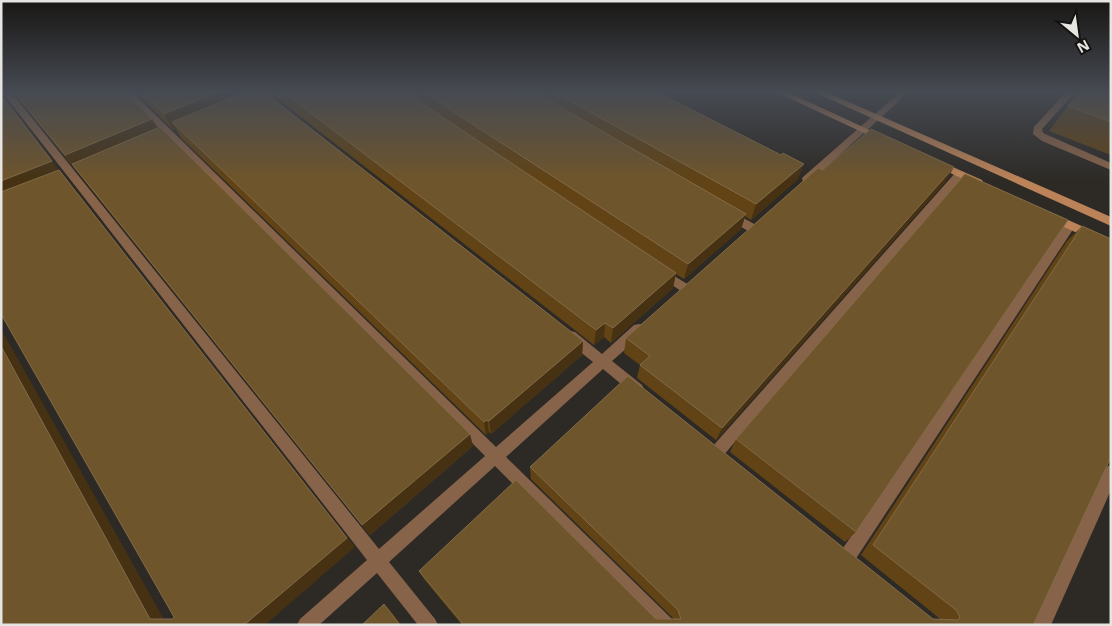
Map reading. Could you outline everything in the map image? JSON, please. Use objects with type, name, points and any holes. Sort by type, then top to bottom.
[{"type":"street","points":[[29,121],[430,625]]},
{"type":"street","points":[[157,121],[666,625]]},
{"type":"street","points":[[844,121],[890,142]]},
{"type":"street","points":[[794,190],[804,175],[873,121]]},
{"type":"street","points":[[883,121],[1111,222]]},
{"type":"street","points":[[1044,121],[1037,129],[1038,134],[1045,140],[1111,167]]},
{"type":"street","points":[[925,158],[986,186]]},
{"type":"street","points":[[717,452],[960,174]]},
{"type":"street","points":[[719,209],[752,228]]},
{"type":"street","points":[[1036,209],[1111,244]]},
{"type":"street","points":[[847,557],[1070,225]]},
{"type":"street","points":[[653,266],[689,284],[671,300]]},
{"type":"street","points":[[306,625],[651,318]]},
{"type":"street","points":[[563,331],[648,398]]},
{"type":"street","points":[[1042,625],[1111,472]]},
{"type":"building","points":[[1,121],[21,121],[52,161],[1,181]]},
{"type":"building","points":[[38,121],[147,121],[65,155]]},
{"type":"building","points":[[301,121],[583,341],[489,421],[484,422],[172,122]]},
{"type":"building","points":[[321,121],[449,121],[676,273],[613,328],[605,323],[596,330]]},
{"type":"building","points":[[468,121],[585,121],[746,214],[688,264]]},
{"type":"building","points":[[607,121],[714,121],[781,155],[783,153],[804,164],[756,204]]},
{"type":"building","points":[[160,127],[470,434],[362,525],[72,164]]},
{"type":"building","points":[[871,129],[954,167],[722,428],[640,365],[650,356],[626,338],[818,168],[823,170]]},
{"type":"building","points":[[59,170],[347,538],[244,625],[1,625],[1,346],[150,619],[173,619],[174,617],[1,314],[1,192]]},
{"type":"building","points":[[965,174],[1068,220],[856,532],[736,439]]},
{"type":"building","points":[[1082,226],[1111,239],[1111,457],[1033,625],[464,625],[419,571],[516,480],[656,619],[681,619],[678,610],[530,467],[628,376],[933,619],[958,620],[960,617],[956,610],[873,545]]},
{"type":"building","points":[[384,604],[400,625],[362,625]]}]
